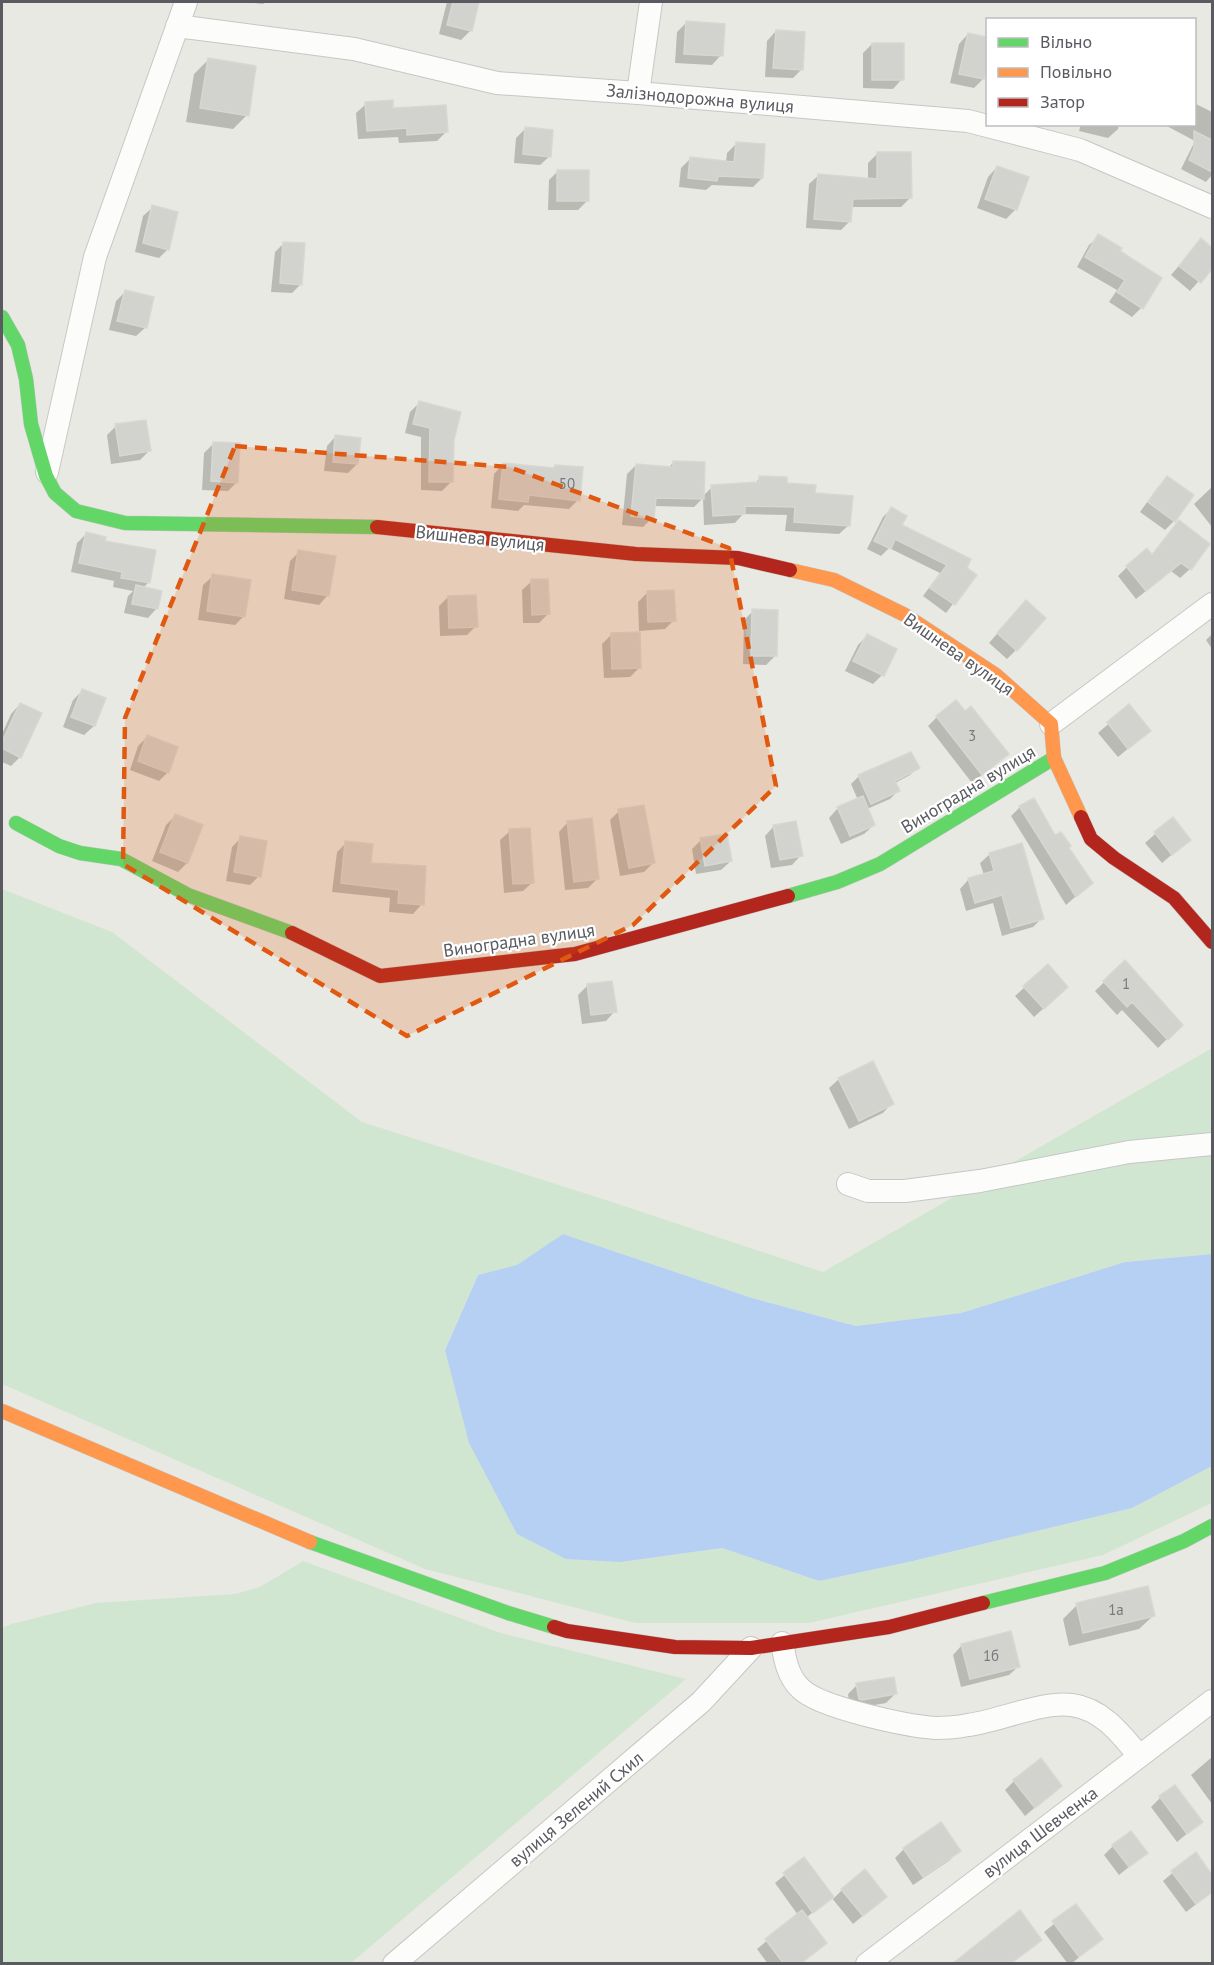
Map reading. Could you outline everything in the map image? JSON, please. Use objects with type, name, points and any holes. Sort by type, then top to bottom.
[{"type":"street","points":[[46,476],[95,257],[186,2]]},
{"type":"street","points":[[638,93],[651,2]]},
{"type":"street","name":"Залізнодорожна вулиця","points":[[177,26],[354,49],[496,83],[968,121],[986,126]]},
{"type":"street","name":"Залізнодорожна вулиця","points":[[987,126],[1080,150],[1212,207]]},
{"type":"street","name":"Вишнева вулиця","points":[[2,317],[18,345],[26,379],[31,424],[46,476],[55,493],[76,511],[125,523],[364,526],[636,554],[738,558],[834,580],[905,615],[996,675],[1051,724]]},
{"type":"street","points":[[1212,604],[1051,724],[1054,758],[1091,839],[1113,858],[1174,898],[1212,942]]},
{"type":"street","name":"Виноградна вулиця","points":[[16,823],[59,846],[80,853],[121,859],[188,894],[287,930],[380,976],[575,954],[837,882],[880,864],[1054,758]]},
{"type":"street","points":[[848,1184],[868,1191],[905,1191],[980,1181],[1129,1152],[1212,1144]]},
{"type":"street","points":[[2,1411],[309,1542],[508,1613],[567,1631],[664,1645],[751,1648],[890,1627],[1105,1573],[1212,1526]]},
{"type":"street","points":[[782,1643],[786,1664],[792,1678],[811,1697],[829,1704],[911,1725],[939,1728],[971,1725],[1049,1706],[1072,1705],[1095,1713],[1117,1728],[1139,1756]]},
{"type":"street","name":"вулиця Зелений Схил","points":[[394,1964],[701,1702],[751,1648]]},
{"type":"street","name":"вулиця Шевченка","points":[[867,1964],[1212,1701]]},
{"type":"highlighted area","points":[[235,446],[509,467],[729,548],[776,786],[633,925],[407,1036],[123,864],[125,718]]},
{"type":"green space","points":[[2,889],[112,932],[362,1122],[823,1272],[1212,1048],[1212,1254],[1125,1262],[961,1313],[856,1326],[752,1298],[563,1234],[517,1266],[478,1275],[445,1349],[621,1562],[722,1548],[819,1581],[913,1561],[1132,1508],[1212,1466],[1212,1503],[1103,1555],[809,1623],[635,1623],[425,1569],[2,1384]]},
{"type":"green space","points":[[303,1561],[501,1633],[686,1679],[351,1963],[2,1963],[2,1628],[96,1603],[235,1594],[260,1587]]},
{"type":"water","points":[[563,1234],[752,1298],[856,1326],[961,1313],[1125,1262],[1212,1254],[1212,1466],[1132,1508],[913,1561],[819,1581],[722,1548],[621,1562],[566,1559],[517,1534],[469,1443],[445,1350],[478,1275],[517,1265]]},
{"type":"building","points":[[453,2],[479,2],[472,31],[447,25]]},
{"type":"building","points":[[686,21],[725,24],[723,56],[684,54]]},
{"type":"building","points":[[776,30],[805,32],[803,70],[773,68]]},
{"type":"building","points":[[968,33],[986,37],[984,79],[959,74]]},
{"type":"building","points":[[872,43],[904,43],[904,80],[872,80]]},
{"type":"building","points":[[208,58],[256,66],[249,116],[200,108]]},
{"type":"building","points":[[393,100],[393,108],[446,105],[448,132],[407,135],[407,128],[367,131],[365,102]]},
{"type":"building","points":[[525,127],[553,130],[551,157],[523,154]]},
{"type":"building","points":[[1194,131],[1212,140],[1212,172],[1189,160],[1194,148]]},
{"type":"building","points":[[736,142],[765,144],[763,178],[718,176],[717,181],[688,178],[690,157],[734,162]]},
{"type":"building","points":[[877,152],[911,152],[912,198],[853,199],[851,222],[814,219],[818,174],[877,179]]},
{"type":"building","points":[[997,166],[1029,177],[1017,210],[985,199]]},
{"type":"building","points":[[557,170],[589,170],[589,201],[557,201]]},
{"type":"building","points":[[152,205],[178,212],[169,250],[143,243]]},
{"type":"building","points":[[1098,234],[1122,248],[1120,251],[1162,278],[1143,309],[1117,292],[1125,280],[1085,257]]},
{"type":"building","points":[[1201,238],[1212,248],[1212,269],[1201,283],[1179,266]]},
{"type":"building","points":[[283,242],[305,243],[302,285],[280,283]]},
{"type":"building","points":[[125,290],[154,297],[147,328],[117,321]]},
{"type":"building","points":[[419,401],[461,412],[454,440],[453,482],[429,482],[430,428],[413,424]]},
{"type":"building","points":[[146,420],[151,451],[120,456],[115,424]]},
{"type":"building","points":[[335,435],[361,438],[358,464],[333,462]]},
{"type":"building","points":[[213,442],[240,443],[238,483],[211,481]]},
{"type":"building","points":[[673,461],[705,462],[704,499],[656,498],[654,519],[631,516],[636,464],[673,467]]},
{"type":"building","points":[[503,463],[554,468],[555,465],[583,467],[580,501],[529,495],[528,502],[499,499]]},
{"type":"building","points":[[759,476],[787,477],[787,483],[816,485],[815,493],[853,496],[850,526],[794,522],[795,507],[745,506],[745,514],[713,516],[711,485],[759,482]]},
{"type":"building","points":[[1167,476],[1194,495],[1175,522],[1148,502]]},
{"type":"building","points":[[891,507],[907,516],[902,525],[971,559],[967,568],[977,575],[955,605],[930,588],[947,565],[895,539],[891,549],[874,541]]},
{"type":"building","points":[[1179,520],[1210,544],[1191,570],[1181,563],[1146,591],[1126,566],[1147,548],[1152,555]]},
{"type":"building","points":[[86,532],[106,537],[105,541],[156,550],[150,583],[121,578],[122,572],[79,563]]},
{"type":"building","points":[[298,550],[336,556],[329,596],[292,590]]},
{"type":"building","points":[[212,574],[251,580],[245,617],[207,611]]},
{"type":"building","points":[[531,579],[548,579],[550,614],[532,615]]},
{"type":"building","points":[[136,585],[162,591],[158,609],[132,604]]},
{"type":"building","points":[[674,590],[676,621],[648,622],[647,591]]},
{"type":"building","points":[[476,595],[478,627],[449,628],[448,596]]},
{"type":"building","points":[[1026,600],[1046,618],[1017,651],[997,633]]},
{"type":"building","points":[[752,609],[778,610],[777,656],[751,656]]},
{"type":"building","points":[[640,632],[641,668],[612,669],[611,633]]},
{"type":"building","points":[[867,634],[897,649],[884,676],[853,661]]},
{"type":"building","points":[[82,689],[106,698],[95,726],[71,717]]},
{"type":"building","points":[[956,700],[965,711],[971,706],[1009,754],[982,775],[936,716]]},
{"type":"building","points":[[20,703],[42,713],[21,758],[2,748],[2,742]]},
{"type":"building","points":[[1129,704],[1151,731],[1128,749],[1107,722]]},
{"type":"building","points":[[147,735],[178,747],[169,773],[138,761]]},
{"type":"building","points":[[911,752],[920,768],[895,781],[900,791],[871,804],[858,775]]},
{"type":"building","points":[[863,796],[875,825],[850,836],[837,807]]},
{"type":"building","points":[[1034,798],[1055,835],[1061,832],[1093,883],[1076,897],[1019,806]]},
{"type":"building","points":[[644,805],[655,863],[629,868],[618,809]]},
{"type":"building","points":[[175,814],[203,825],[188,863],[160,852]]},
{"type":"building","points":[[1173,817],[1191,840],[1172,855],[1154,832]]},
{"type":"building","points":[[592,818],[599,879],[574,882],[567,821]]},
{"type":"building","points":[[796,821],[803,856],[780,860],[773,825]]},
{"type":"building","points":[[530,828],[534,883],[513,884],[509,829]]},
{"type":"building","points":[[727,834],[732,861],[705,866],[700,838]]},
{"type":"building","points":[[240,836],[267,841],[261,877],[234,872]]},
{"type":"building","points":[[345,841],[373,844],[371,863],[426,866],[424,905],[398,903],[399,890],[341,883]]},
{"type":"building","points":[[1022,843],[1044,919],[1011,928],[1002,895],[975,903],[968,878],[994,871],[989,853]]},
{"type":"building","points":[[1125,960],[1183,1025],[1168,1040],[1132,1002],[1127,1007],[1103,981]]},
{"type":"building","points":[[1048,964],[1068,987],[1044,1009],[1023,986]]},
{"type":"building","points":[[612,981],[617,1012],[591,1015],[587,984]]},
{"type":"building","points":[[873,1061],[894,1104],[859,1121],[838,1078]]},
{"type":"building","points":[[1148,1586],[1155,1616],[1083,1633],[1076,1603]]},
{"type":"building","points":[[1011,1631],[1020,1667],[970,1679],[961,1644]]},
{"type":"building","points":[[894,1677],[897,1694],[859,1699],[856,1683]]},
{"type":"building","points":[[1041,1758],[1062,1786],[1035,1808],[1013,1780]]},
{"type":"building","points":[[1175,1785],[1203,1822],[1187,1834],[1159,1796]]},
{"type":"building","points":[[941,1822],[961,1851],[923,1877],[903,1848]]},
{"type":"building","points":[[1131,1831],[1148,1853],[1129,1867],[1112,1845]]},
{"type":"building","points":[[1196,1852],[1212,1875],[1212,1892],[1196,1904],[1171,1871]]},
{"type":"building","points":[[804,1857],[834,1897],[813,1913],[783,1873]]},
{"type":"building","points":[[865,1869],[887,1897],[863,1916],[841,1889]]},
{"type":"building","points":[[1076,1904],[1103,1939],[1079,1957],[1052,1921]]},
{"type":"building","points":[[802,1910],[827,1943],[800,1964],[784,1964],[765,1939]]},
{"type":"building","points":[[1020,1910],[1042,1940],[1010,1964],[952,1964]]},
{"type":"traffic: fast","points":[[2,317],[18,345],[26,379],[31,424],[46,476],[55,493],[76,511],[125,523],[377,527]]},
{"type":"traffic: fast","points":[[788,896],[837,882],[880,864],[1054,758]]},
{"type":"traffic: fast","points":[[16,823],[59,846],[80,853],[121,859],[188,895],[292,933]]},
{"type":"traffic: fast","points":[[983,1603],[1105,1573],[1184,1541],[1212,1526]]},
{"type":"traffic: fast","points":[[310,1542],[508,1613],[554,1627]]},
{"type":"traffic: slow","points":[[790,570],[834,580],[905,615],[996,675],[1051,724],[1054,758],[1081,817]]},
{"type":"traffic: slow","points":[[2,1411],[310,1542]]},
{"type":"traffic: jam","points":[[377,527],[636,554],[738,558],[790,570]]},
{"type":"traffic: jam","points":[[1081,817],[1091,839],[1114,858],[1174,898],[1212,942]]},
{"type":"traffic: jam","points":[[292,933],[380,976],[575,954],[788,896]]},
{"type":"traffic: jam","points":[[554,1627],[567,1631],[675,1647],[751,1648],[889,1627],[983,1603]]}]
